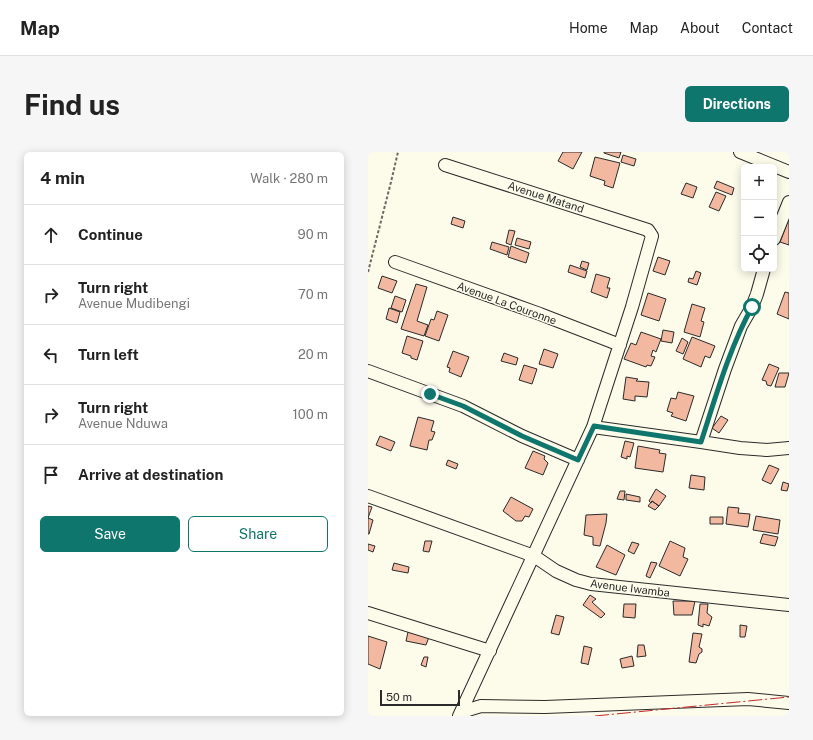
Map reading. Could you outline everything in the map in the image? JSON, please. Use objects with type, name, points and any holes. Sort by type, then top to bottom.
[{"type":"street","points":[[740,152],[789,172]]},
{"type":"street","name":"Avenue Matand","points":[[445,165],[648,230],[652,236],[620,345]]},
{"type":"street","points":[[775,236],[789,202]]},
{"type":"street","name":"Avenue La Couronne","points":[[395,262],[540,314],[620,345]]},
{"type":"street","points":[[701,442],[725,369],[741,326],[752,307],[763,272]]},
{"type":"street","points":[[459,716],[594,426],[620,345]]},
{"type":"street","points":[[368,371],[463,406],[522,436],[578,460]]},
{"type":"street","points":[[594,426],[740,448],[767,450],[789,448]]},
{"type":"street","name":"Avenue Iwamba","points":[[368,496],[534,556],[556,571],[576,580],[591,584],[789,605]]},
{"type":"street","points":[[368,613],[490,651]]},
{"type":"street","points":[[459,716],[468,710],[481,706],[545,706],[748,699],[789,703]]},
{"type":"path","points":[[368,272],[398,152]]},
{"type":"building","points":[[563,152],[582,152],[573,169],[558,161]]},
{"type":"building","points":[[604,152],[621,152],[619,158]]},
{"type":"building","points":[[623,155],[636,159],[634,166],[621,162]]},
{"type":"building","points":[[595,157],[620,163],[613,188],[604,185],[605,181],[590,176]]},
{"type":"building","points":[[717,181],[734,188],[732,195],[714,188]]},
{"type":"building","points":[[686,183],[697,187],[693,198],[681,194]]},
{"type":"building","points":[[716,192],[726,196],[719,211],[709,207]]},
{"type":"building","points":[[453,217],[465,221],[463,228],[451,224]]},
{"type":"building","points":[[789,218],[789,245],[780,242]]},
{"type":"building","points":[[509,230],[515,231],[511,245],[506,243]]},
{"type":"building","points":[[517,238],[531,242],[529,249],[515,245]]},
{"type":"building","points":[[492,242],[509,247],[507,255],[490,249]]},
{"type":"building","points":[[511,246],[529,253],[526,263],[508,257]]},
{"type":"building","points":[[658,257],[670,261],[665,275],[653,271]]},
{"type":"building","points":[[582,261],[589,263],[587,270],[580,267]]},
{"type":"building","points":[[570,265],[587,271],[585,278],[568,272]]},
{"type":"building","points":[[696,271],[701,273],[697,285],[688,282],[689,278],[693,279]]},
{"type":"building","points":[[596,274],[610,278],[607,288],[610,288],[607,298],[591,292]]},
{"type":"building","points":[[382,276],[397,281],[392,293],[378,288]]},
{"type":"building","points":[[416,284],[427,287],[417,321],[428,325],[424,336],[401,329]]},
{"type":"building","points":[[785,292],[789,293],[789,319],[777,314]]},
{"type":"building","points":[[648,293],[666,299],[659,321],[641,315]]},
{"type":"building","points":[[395,296],[406,300],[402,312],[391,308]]},
{"type":"building","points":[[692,304],[705,308],[701,321],[704,322],[700,337],[684,332]]},
{"type":"building","points":[[389,308],[400,312],[397,323],[386,319]]},
{"type":"building","points":[[437,311],[448,315],[439,341],[425,336],[431,319],[434,320]]},
{"type":"building","points":[[663,330],[674,332],[672,343],[661,341]]},
{"type":"building","points":[[641,332],[661,339],[656,352],[653,350],[651,356],[655,357],[651,366],[647,365],[646,367],[624,359],[631,343],[636,345]]},
{"type":"building","points":[[407,336],[423,341],[417,360],[402,353]]},
{"type":"building","points":[[692,337],[715,346],[710,358],[705,356],[701,367],[683,359]]},
{"type":"building","points":[[682,338],[688,342],[683,354],[676,351]]},
{"type":"building","points":[[544,349],[558,354],[553,368],[539,364]]},
{"type":"building","points":[[453,351],[469,357],[461,377],[449,372],[450,368],[447,367]]},
{"type":"building","points":[[504,353],[518,358],[516,365],[501,361]]},
{"type":"building","points":[[769,364],[779,368],[771,386],[767,385],[766,381],[762,380]]},
{"type":"building","points":[[524,365],[537,369],[532,384],[519,380]]},
{"type":"building","points":[[779,373],[789,373],[785,387],[775,387]]},
{"type":"building","points":[[626,377],[638,379],[636,381],[649,382],[647,397],[635,396],[635,401],[623,399]]},
{"type":"building","points":[[678,392],[694,396],[686,421],[671,416],[673,413],[667,411],[671,398],[676,399]]},
{"type":"building","points":[[721,416],[728,420],[719,433],[712,428]]},
{"type":"building","points":[[418,417],[434,421],[431,431],[435,432],[432,440],[429,440],[427,450],[410,446]]},
{"type":"building","points":[[380,436],[395,442],[391,451],[376,445]]},
{"type":"building","points":[[625,441],[634,443],[630,457],[627,456],[627,459],[621,457]]},
{"type":"building","points":[[638,446],[660,450],[659,453],[666,454],[663,472],[635,468]]},
{"type":"building","points":[[533,451],[545,456],[544,459],[548,463],[543,475],[525,468]]},
{"type":"building","points":[[448,460],[458,464],[456,469],[446,465]]},
{"type":"building","points":[[769,465],[779,469],[771,484],[762,480]]},
{"type":"building","points":[[691,475],[705,477],[704,490],[689,488]]},
{"type":"building","points":[[783,482],[789,484],[787,491],[781,490]]},
{"type":"building","points":[[656,489],[666,496],[659,506],[652,501],[651,503],[649,501]]},
{"type":"building","points":[[620,491],[625,491],[624,500],[617,499]]},
{"type":"building","points":[[626,494],[640,497],[640,502],[626,500]]},
{"type":"building","points":[[511,497],[533,509],[529,517],[525,516],[522,521],[516,521],[503,511]]},
{"type":"building","points":[[652,501],[659,506],[655,510],[648,506]]},
{"type":"building","points":[[368,506],[372,507],[368,518]]},
{"type":"building","points":[[728,507],[739,508],[738,513],[750,514],[748,527],[726,524]]},
{"type":"building","points":[[607,514],[600,546],[593,545],[593,537],[584,535],[586,515]]},
{"type":"building","points":[[756,516],[780,520],[778,534],[753,530]]},
{"type":"building","points":[[710,517],[723,517],[723,524],[710,524]]},
{"type":"building","points":[[368,518],[373,520],[369,534],[368,534]]},
{"type":"building","points":[[763,534],[778,537],[775,546],[760,543]]},
{"type":"building","points":[[425,541],[432,541],[429,552],[423,551]]},
{"type":"building","points":[[670,541],[685,548],[683,557],[688,559],[680,576],[659,566]]},
{"type":"building","points":[[632,542],[639,544],[634,554],[628,551]]},
{"type":"building","points":[[368,544],[375,546],[373,552],[368,550]]},
{"type":"building","points":[[607,545],[625,555],[616,575],[596,567]]},
{"type":"building","points":[[651,562],[657,563],[650,578],[646,576]]},
{"type":"building","points":[[394,563],[409,567],[408,573],[392,570]]},
{"type":"building","points":[[590,595],[596,599],[592,602],[605,614],[601,618],[583,605]]},
{"type":"building","points":[[673,601],[695,601],[692,615],[674,615]]},
{"type":"building","points":[[624,604],[636,604],[635,618],[623,617]]},
{"type":"building","points":[[700,604],[708,604],[707,613],[712,617],[709,626],[703,624],[703,627],[698,625]]},
{"type":"building","points":[[556,615],[564,617],[559,635],[551,633]]},
{"type":"building","points":[[740,625],[747,626],[745,637],[740,637]]},
{"type":"building","points":[[408,632],[429,637],[426,645],[406,641]]},
{"type":"building","points":[[693,633],[702,634],[699,647],[702,649],[702,652],[699,654],[696,663],[689,662]]},
{"type":"building","points":[[368,636],[387,642],[380,669],[368,664]]},
{"type":"building","points":[[638,645],[644,645],[646,656],[637,657]]},
{"type":"building","points":[[584,646],[592,648],[588,665],[581,663]]},
{"type":"building","points":[[632,656],[634,666],[622,668],[620,659]]},
{"type":"building","points":[[424,657],[428,657],[426,667],[421,665]]},
{"type":"power","points":[[595,716],[789,697]]},
{"type":"route","points":[[430,394],[463,406],[522,436],[578,460],[594,426],[701,442],[741,326],[752,307]]}]
